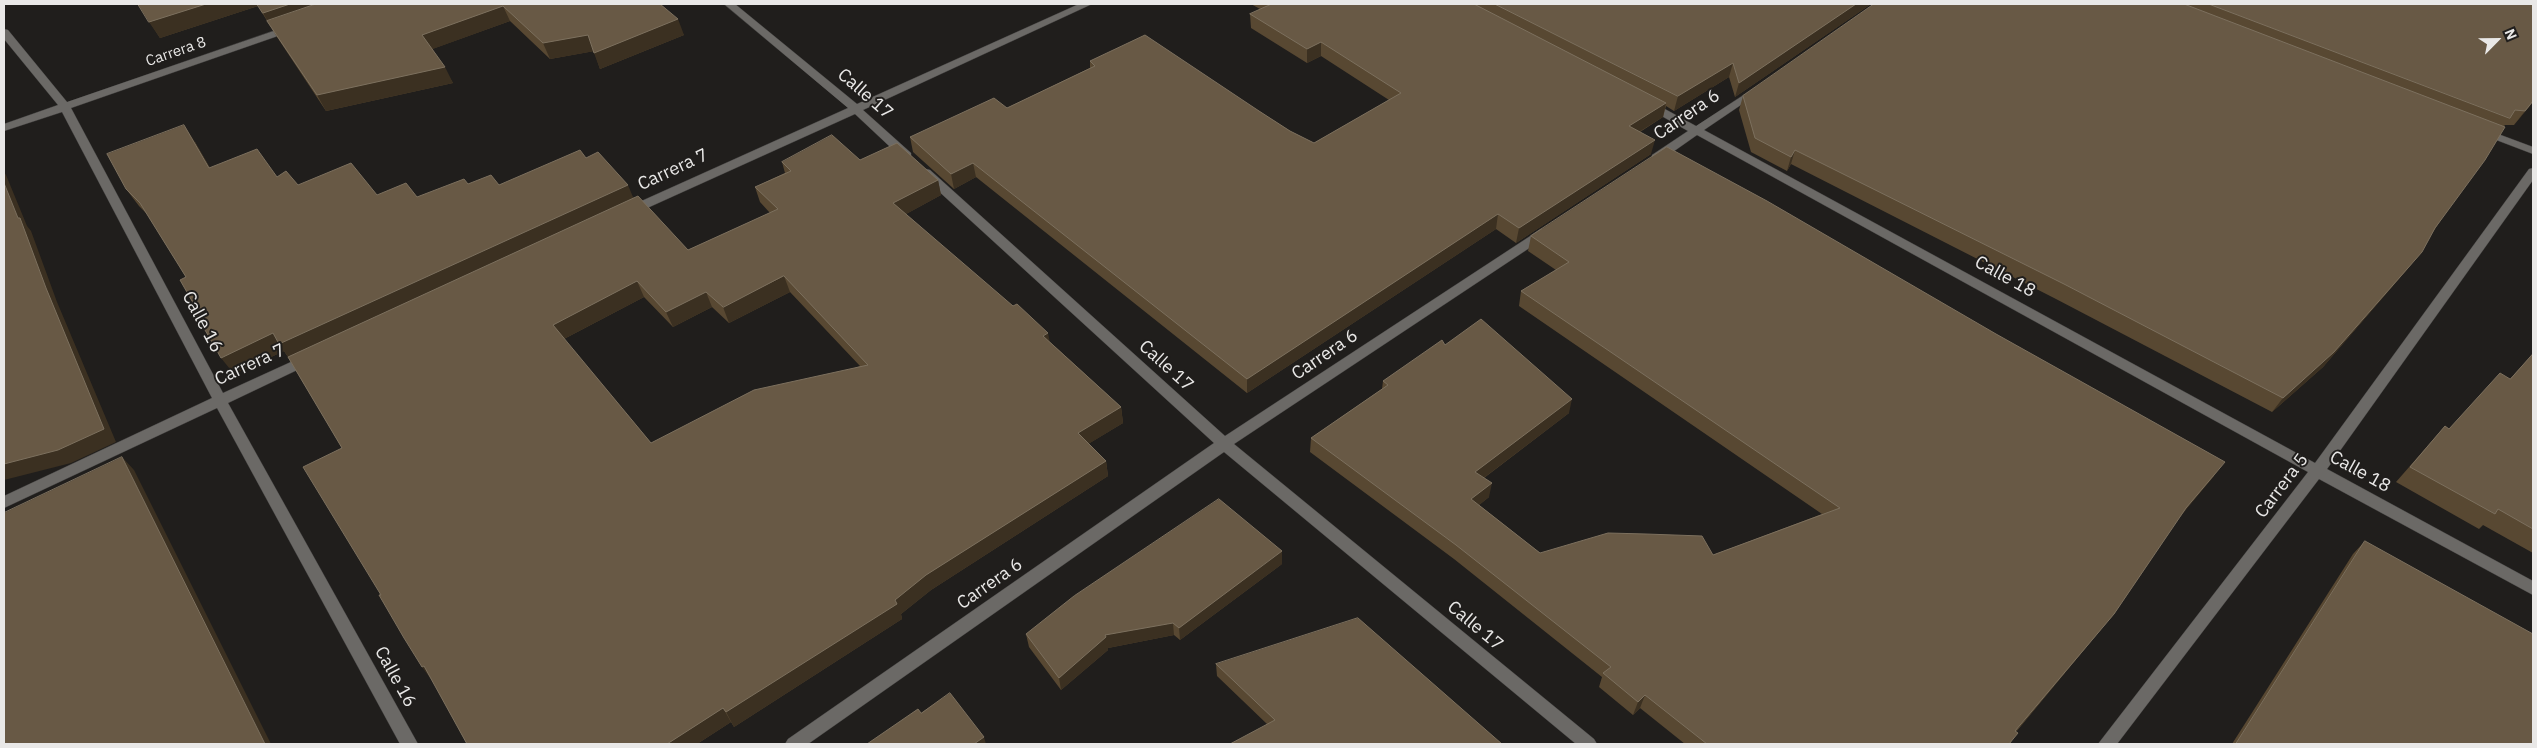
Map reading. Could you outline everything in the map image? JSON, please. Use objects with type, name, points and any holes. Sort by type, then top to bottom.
[{"type":"street","name":"Calle 17","points":[[729,4],[854,108],[1224,444],[1588,744]]},
{"type":"street","name":"Carrera 7","points":[[618,216],[1087,4]]},
{"type":"street","name":"Carrera 8","points":[[4,128],[303,23]]},
{"type":"street","name":"Calle 16","points":[[4,32],[65,107],[220,400],[409,744]]},
{"type":"street","name":"Carrera 6","points":[[1641,168],[1770,80]]},
{"type":"street","name":"Calle 18","points":[[1638,98],[2533,589]]},
{"type":"street","points":[[2468,126],[2533,151]]},
{"type":"street","name":"Carrera 5","points":[[2107,744],[2318,470],[2533,172]]},
{"type":"street","name":"Carrera 6","points":[[794,744],[1224,444],[1557,223]]},
{"type":"street","name":"Carrera 7","points":[[4,502],[320,354]]},
{"type":"building","points":[[138,4],[206,4],[149,22]]},
{"type":"building","points":[[257,4],[290,4],[263,13]]},
{"type":"building","points":[[316,4],[660,4],[678,19],[594,53],[588,35],[543,43],[503,6],[422,35],[445,67],[317,95],[267,21]]},
{"type":"building","points":[[1272,4],[1474,4],[1666,103],[1629,126],[1655,140],[1519,228],[1498,214],[1247,379],[973,163],[951,174],[910,137],[994,98],[1007,108],[1095,66],[1090,61],[1145,35],[1290,131],[1314,143],[1401,93],[1321,42],[1307,49],[1250,14]]},
{"type":"building","points":[[1495,4],[1856,4],[1739,83],[1733,63],[1678,96]]},
{"type":"building","points":[[1874,4],[2184,4],[2505,127],[2485,160],[2435,228],[2422,252],[2334,352],[2283,398],[2064,284],[1795,150],[1791,157],[1755,138],[1743,96]]},
{"type":"building","points":[[2209,4],[2533,4],[2533,101],[2525,111],[2515,110],[2510,118]]},
{"type":"building","points":[[184,125],[209,168],[257,149],[277,177],[286,171],[298,185],[351,163],[377,195],[406,183],[417,197],[464,179],[468,184],[491,175],[499,185],[580,150],[586,158],[598,152],[628,185],[279,344],[273,333],[221,358],[197,316],[200,315],[180,280],[186,277],[140,203],[126,189],[107,154]]},
{"type":"building","points":[[832,135],[860,160],[897,143],[938,180],[893,203],[1013,306],[1017,304],[1048,333],[1043,336],[1121,407],[1078,433],[1106,461],[926,575],[895,600],[897,604],[726,712],[723,708],[667,744],[467,744],[424,666],[422,667],[404,638],[379,595],[381,595],[303,467],[342,448],[288,357],[638,196],[688,250],[778,209],[755,187],[791,171],[782,162]],"holes":[[[784,276],[868,365],[754,390],[651,443],[553,325],[637,281],[666,312],[706,292],[723,307]]]},
{"type":"building","points":[[1667,147],[1767,201],[1996,334],[2225,462],[2186,508],[2114,614],[2015,731],[2018,733],[2009,744],[1707,744],[1645,695],[1638,702],[1603,673],[1611,667],[1456,545],[1311,438],[1388,385],[1383,381],[1442,340],[1445,345],[1481,319],[1572,399],[1475,472],[1492,483],[1471,499],[1540,553],[1608,533],[1702,536],[1713,555],[1840,508],[1521,291],[1569,262],[1531,236]]},
{"type":"building","points":[[4,183],[18,218],[20,218],[46,288],[104,429],[58,450],[4,464]]},
{"type":"building","points":[[2533,354],[2533,529],[2498,509],[2495,514],[2410,467],[2445,426],[2449,429],[2500,373],[2510,379]]},
{"type":"building","points":[[122,457],[265,744],[4,744],[4,513]]},
{"type":"building","points":[[1219,499],[1282,551],[1179,628],[1173,623],[1105,635],[1106,637],[1059,678],[1026,634],[1074,596]]},
{"type":"building","points":[[2365,541],[2533,634],[2533,744],[2236,744]]},
{"type":"building","points":[[1358,618],[1502,744],[1230,744],[1275,720],[1216,664]]},
{"type":"building","points":[[950,693],[984,737],[974,744],[867,744],[918,709],[921,713]]}]
